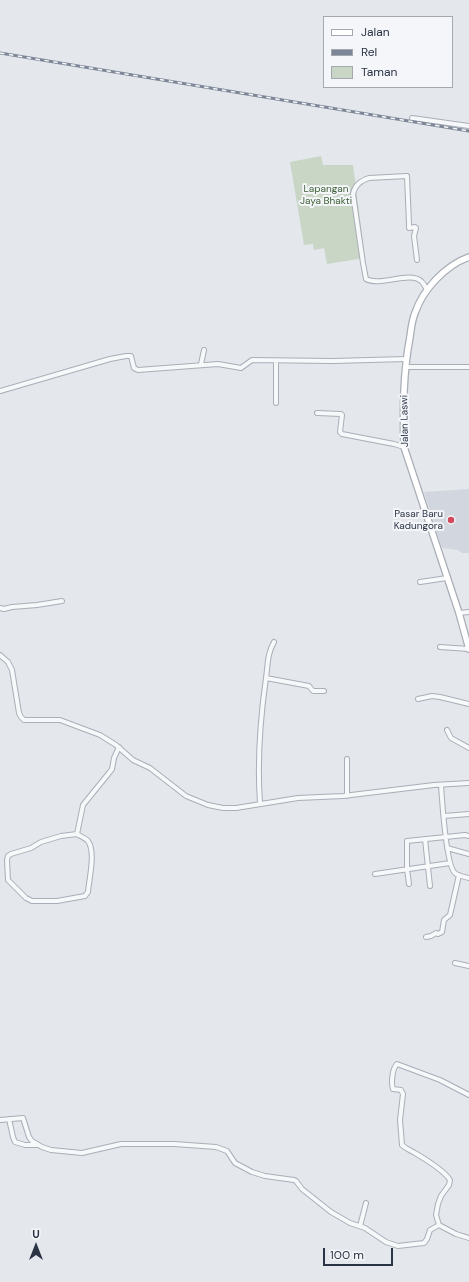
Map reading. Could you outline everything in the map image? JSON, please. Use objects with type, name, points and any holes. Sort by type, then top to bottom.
[{"type":"street","points":[[412,118],[469,126]]},
{"type":"street","points":[[417,260],[414,236],[416,228],[409,228],[407,176],[369,178],[357,184],[353,194],[366,279],[380,281],[414,278],[422,282],[427,290]]},
{"type":"street","name":"Jalan Laswi","points":[[469,257],[462,259],[444,272],[427,290],[414,313],[405,367],[404,447],[459,614],[469,649]]},
{"type":"street","points":[[201,364],[204,350]]},
{"type":"street","points":[[0,391],[110,359],[126,356],[131,356],[134,368],[138,370],[201,364],[223,364],[241,368],[252,360],[406,359]]},
{"type":"street","points":[[276,361],[276,403]]},
{"type":"street","points":[[405,367],[469,367]]},
{"type":"street","points":[[317,413],[341,414],[340,432],[342,434],[404,447]]},
{"type":"street","points":[[420,582],[447,578]]},
{"type":"street","points":[[0,608],[4,609],[32,606],[62,601]]},
{"type":"street","points":[[459,614],[469,612]]},
{"type":"street","points":[[260,803],[258,776],[263,700],[268,656],[274,642]]},
{"type":"street","points":[[440,647],[469,649]]},
{"type":"street","points":[[0,655],[8,662],[12,670],[21,718],[24,720],[60,720],[100,735],[119,747],[133,760],[150,768],[186,796],[208,805],[223,808],[236,808],[298,798],[347,796],[469,783]]},
{"type":"street","points":[[266,678],[309,686],[313,691],[324,691]]},
{"type":"street","points":[[418,699],[432,696],[469,704]]},
{"type":"street","points":[[447,730],[451,738],[469,748]]},
{"type":"street","points":[[77,834],[83,805],[109,774],[119,747]]},
{"type":"street","points":[[347,759],[347,796]]},
{"type":"street","points":[[440,785],[450,863],[453,872],[469,878]]},
{"type":"street","points":[[444,816],[469,814]]},
{"type":"street","points":[[77,834],[87,840],[92,857],[88,892],[85,896],[57,901],[32,901],[26,898],[8,880],[7,860],[8,856],[11,854],[23,851],[50,839],[77,834]]},
{"type":"street","points":[[409,884],[406,841],[465,835],[469,836]]},
{"type":"street","points":[[425,839],[430,886]]},
{"type":"street","points":[[447,848],[469,854]]},
{"type":"street","points":[[375,874],[450,863]]},
{"type":"street","points":[[426,937],[442,932],[444,920],[450,915],[459,875]]},
{"type":"street","points":[[454,963],[469,966]]},
{"type":"street","points":[[469,1095],[440,1080],[397,1064],[394,1067],[392,1086],[394,1089],[401,1090],[403,1094],[400,1120],[402,1145],[404,1148],[416,1153],[443,1172],[450,1180],[450,1185],[441,1196],[438,1204],[436,1215],[439,1225],[456,1234],[469,1238]]},
{"type":"street","points":[[0,1120],[23,1118],[29,1138],[37,1145]]},
{"type":"street","points":[[9,1119],[12,1138],[15,1142],[25,1145],[37,1145],[51,1150],[82,1153],[121,1144],[174,1144],[225,1149],[235,1163],[252,1172],[265,1176],[294,1180],[302,1189],[331,1212],[350,1223],[360,1226],[375,1234],[386,1242],[398,1246],[424,1243],[430,1230],[439,1225]]},
{"type":"street","points":[[360,1226],[366,1203]]},
{"type":"shaded area","name":"Pasar Baru Kadungora","points":[[469,489],[469,553],[462,553],[458,550],[442,548],[424,492]]},
{"type":"green space","name":"Lapangan Jaya Bhakti","points":[[321,156],[323,165],[353,165],[365,258],[327,264],[324,248],[314,250],[313,244],[304,245],[290,162]]},
{"type":"railway","points":[[0,53],[469,131]]},
{"type":"place","name":"Pasar Baru Kadungora","points":[[451,520]]}]
